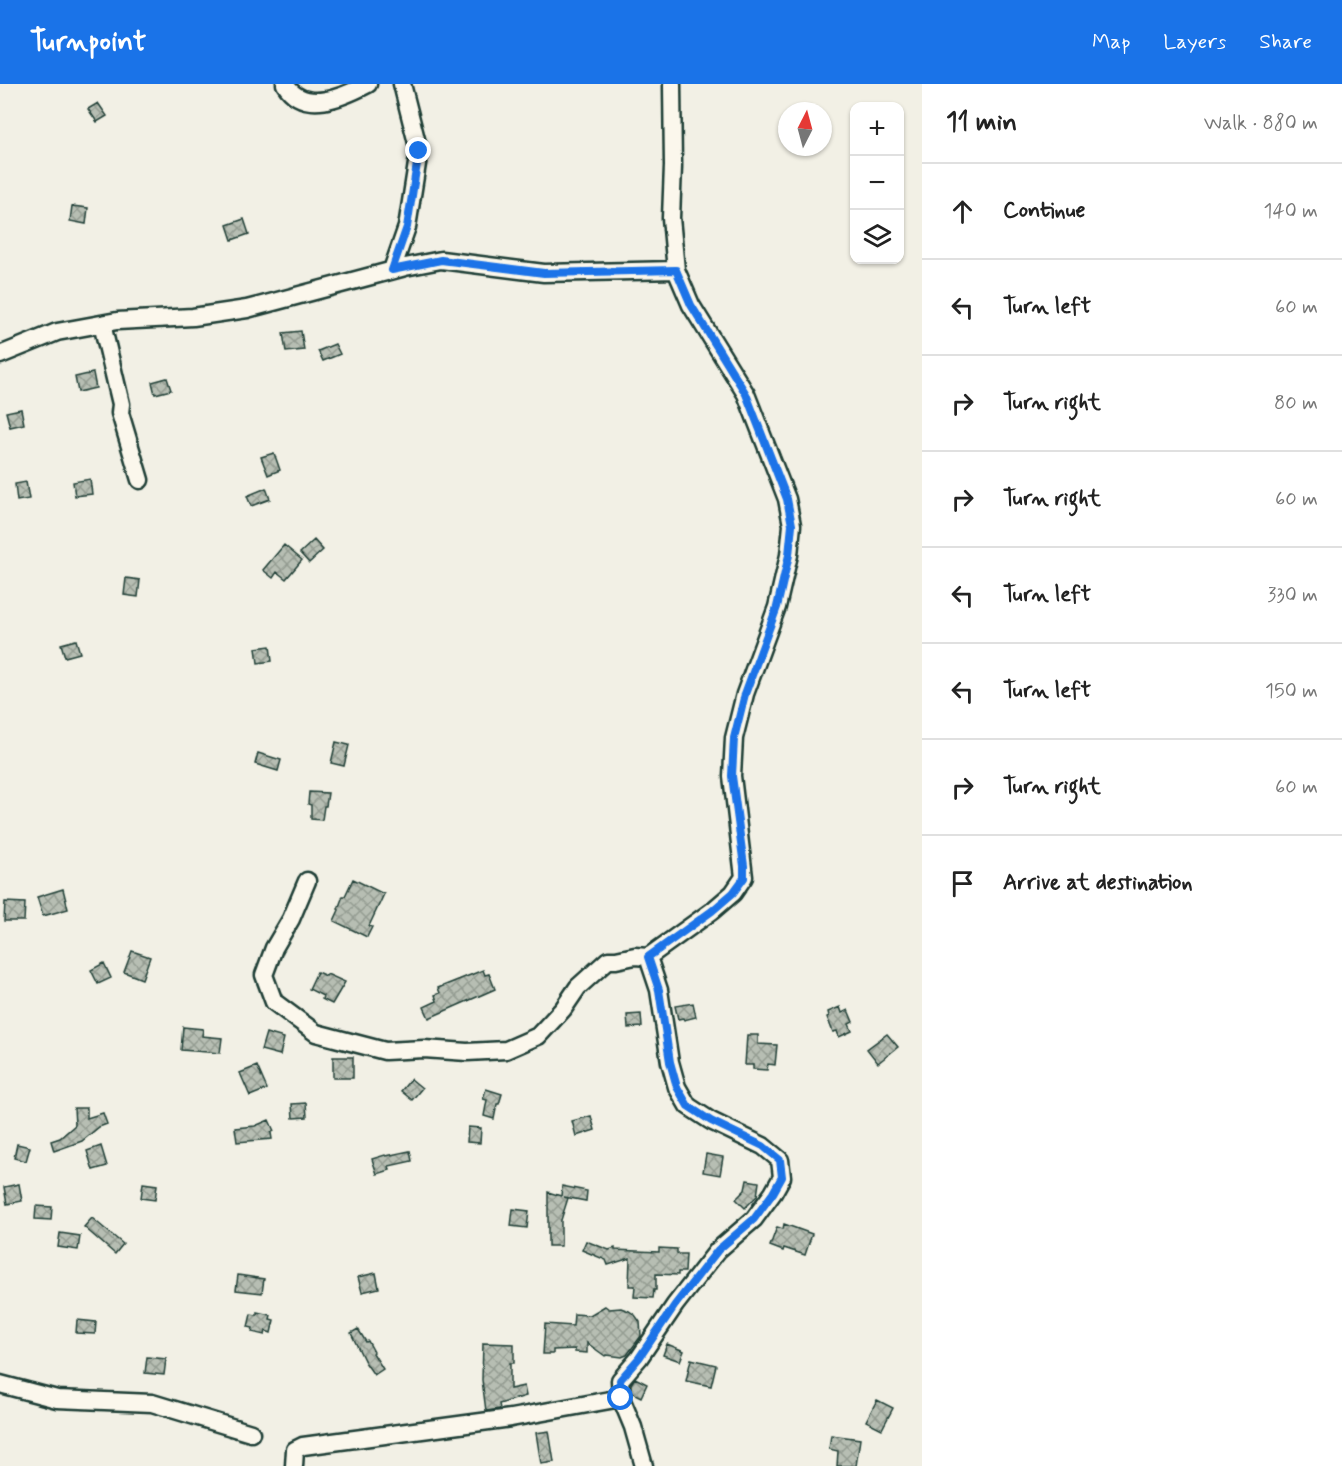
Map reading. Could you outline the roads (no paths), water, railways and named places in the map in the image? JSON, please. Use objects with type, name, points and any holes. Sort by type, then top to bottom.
[{"type":"street","points":[[285,84],[302,100],[314,101],[335,99],[368,84]]},
{"type":"street","points":[[392,270],[407,227],[419,151],[402,84]]},
{"type":"street","points":[[307,881],[291,919],[274,948],[264,975],[274,1002],[316,1033],[384,1051],[424,1049],[467,1052],[506,1050],[537,1036],[563,1009],[578,987],[608,960],[635,956],[648,957],[712,911],[733,893],[744,878],[732,776],[734,738],[745,694],[777,607],[789,555],[792,525],[787,499],[746,394],[691,305],[676,270],[671,218],[672,84]]},
{"type":"street","points":[[0,356],[57,332],[117,321],[193,317],[247,309],[392,270],[441,260],[544,273],[676,270]]},
{"type":"street","points":[[102,324],[121,404],[120,414],[140,480]]},
{"type":"street","points":[[644,1466],[633,1427],[621,1398],[620,1380],[639,1358],[675,1305],[718,1250],[754,1219],[782,1177],[780,1160],[763,1146],[711,1121],[688,1106],[677,1087],[670,1062],[659,990],[648,957]]},
{"type":"street","points":[[0,1384],[57,1398],[152,1403],[251,1433]]},
{"type":"street","points":[[294,1466],[295,1450],[303,1446],[511,1418],[621,1398]]}]
